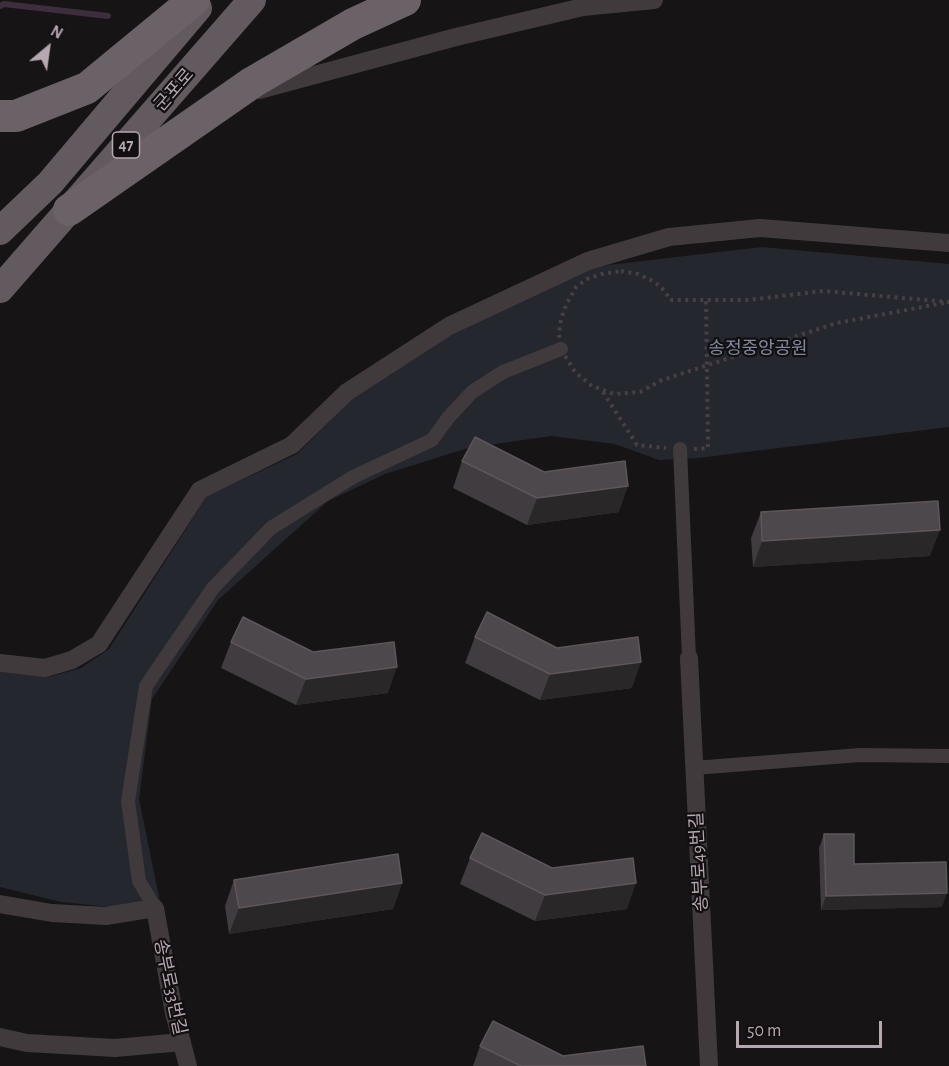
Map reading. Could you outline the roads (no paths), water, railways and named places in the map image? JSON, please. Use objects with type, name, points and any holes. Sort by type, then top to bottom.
[{"type":"highway","points":[[0,116],[16,116],[87,88],[194,0]]},
{"type":"highway","name":"군포로","points":[[0,231],[50,183],[205,0]]},
{"type":"highway","name":"군포로","points":[[0,289],[252,0]]},
{"type":"highway","points":[[69,210],[253,82],[353,24],[405,0]]},
{"type":"street","points":[[230,98],[456,37],[583,7],[654,0]]},
{"type":"street","points":[[0,663],[45,668],[72,660],[99,644],[200,490],[292,445],[347,392],[449,326],[588,261],[669,237],[760,228],[949,243]]},
{"type":"street","points":[[0,904],[52,913],[106,916],[155,908],[139,881],[128,801],[146,686],[213,588],[271,528],[352,477],[432,440],[448,417],[472,392],[503,372],[561,350]]},
{"type":"street","points":[[680,449],[689,658]]},
{"type":"street","name":"송부로49번길","points":[[689,658],[710,1066]]},
{"type":"street","points":[[694,768],[860,755],[949,756]]},
{"type":"street","name":"송부로33번길","points":[[155,908],[188,1066]]},
{"type":"street","points":[[0,1037],[27,1043],[115,1048],[182,1042]]},
{"type":"waterway","points":[[0,6],[4,4],[108,16]]},
{"type":"park label","name":"송정중앙공원","points":[[758,349]]}]
